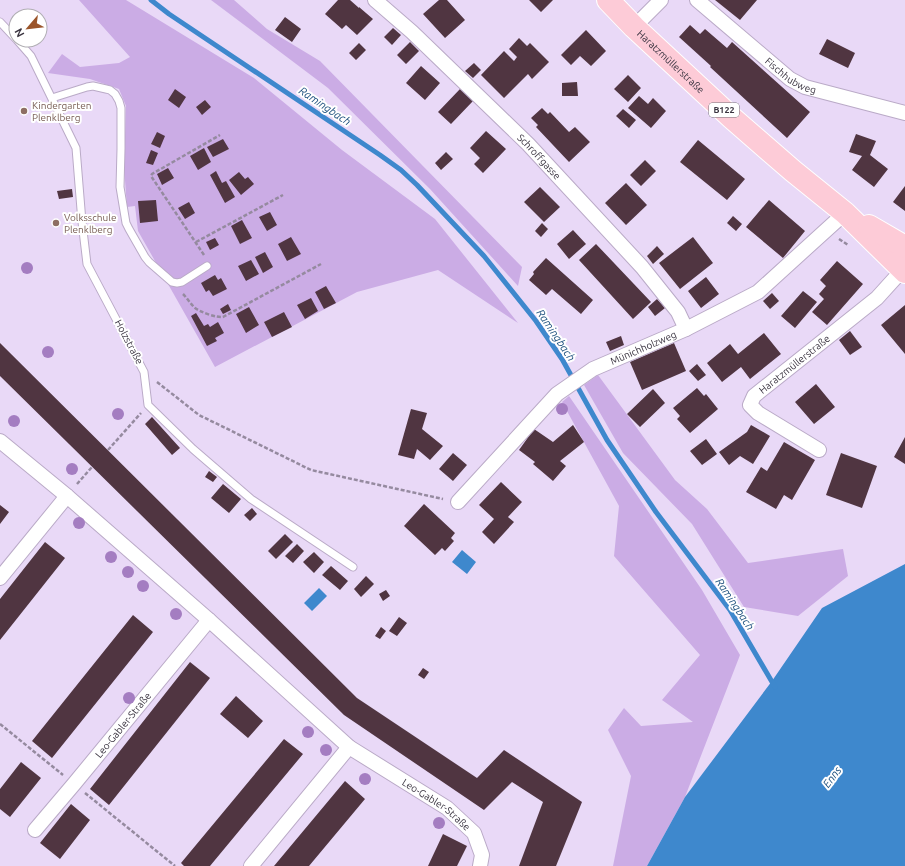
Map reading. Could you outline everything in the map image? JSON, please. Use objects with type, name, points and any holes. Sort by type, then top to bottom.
[{"type":"main road","name":"Haratzmüllerstraße","points":[[608,0],[634,27],[743,128],[845,213],[904,270]]},
{"type":"main road","name":"Haratzmüllerstraße","points":[[845,213],[905,246]]},
{"type":"street","name":"Schroffgasse","points":[[375,0],[412,32],[528,144],[642,267],[678,312],[686,329]]},
{"type":"street","points":[[634,27],[661,0]]},
{"type":"street","name":"Fischhubweg","points":[[696,0],[790,79],[805,87],[905,113]]},
{"type":"street","name":"Münichholzweg","points":[[458,502],[557,394],[593,369],[686,329],[758,292],[845,213]]},
{"type":"street","name":"Haratzmüllerstraße","points":[[819,450],[758,413],[750,405],[754,396],[877,298],[904,270]]},
{"type":"street","name":"Leo-Gabler-Straße","points":[[0,441],[209,620],[349,747],[447,808],[474,833],[482,855],[480,866]]},
{"type":"street","points":[[0,578],[66,496]]},
{"type":"street","name":"Leo-Gabler-Straße","points":[[35,830],[209,620]]},
{"type":"street","points":[[251,866],[349,747]]},
{"type":"lane","name":"Holzstraße","points":[[24,48],[31,56],[76,148],[87,264],[144,372],[148,405]]},
{"type":"lane","points":[[52,98],[93,86],[106,88],[115,94],[121,108],[120,187],[126,223],[129,229],[142,253],[149,262],[172,282],[182,282],[207,266]]},
{"type":"lane","points":[[148,405],[193,448],[251,499],[353,567]]},
{"type":"path","points":[[207,266],[208,261],[151,176],[152,174],[220,135]]},
{"type":"path","points":[[196,242],[283,195]]},
{"type":"path","points":[[177,283],[180,290],[194,308],[219,317],[227,315],[321,264]]},
{"type":"path","points":[[144,372],[199,415],[311,470],[458,502]]},
{"type":"path","points":[[108,450],[148,405]]},
{"type":"path","points":[[66,496],[92,467]]},
{"type":"path","points":[[0,724],[175,866]]},
{"type":"shaded area","points":[[79,0],[126,0],[254,78],[342,150],[435,219],[518,323],[438,270],[357,292],[215,367],[138,231],[135,206],[127,207],[124,167],[126,106],[119,89],[90,79],[48,73],[62,54],[80,67],[119,63],[130,57]]},
{"type":"shaded area","points":[[211,0],[234,0],[267,29],[320,61],[522,267],[518,286],[430,189],[328,88]]},
{"type":"shaded area","points":[[598,375],[675,480],[707,509],[748,563],[843,549],[848,576],[798,616],[744,607],[692,524],[623,453],[584,385]]},
{"type":"shaded area","points":[[569,396],[702,590],[740,655],[685,797],[647,866],[613,866],[631,776],[608,730],[624,708],[641,726],[693,722],[662,700],[700,655],[614,556],[619,506],[562,402]]},
{"type":"water","points":[[462,550],[476,562],[467,574],[452,562]]},
{"type":"water","name":"Enns","points":[[905,564],[905,866],[647,866],[685,797],[772,681],[822,608]]},
{"type":"water","points":[[319,588],[327,596],[312,611],[304,603]]},
{"type":"building","points":[[338,0],[350,0],[373,19],[357,35],[346,25],[342,29],[325,14]]},
{"type":"building","points":[[439,0],[447,0],[465,20],[445,38],[423,14]]},
{"type":"building","points":[[529,0],[553,0],[541,12]]},
{"type":"building","points":[[715,0],[757,0],[740,20]]},
{"type":"building","points":[[285,17],[301,29],[292,42],[275,30]]},
{"type":"building","points":[[690,25],[700,34],[705,29],[727,48],[732,42],[810,112],[787,138],[679,37]]},
{"type":"building","points":[[393,28],[401,35],[392,45],[384,37]]},
{"type":"building","points":[[586,30],[606,51],[591,66],[580,56],[571,65],[561,55]]},
{"type":"building","points":[[519,38],[527,46],[530,43],[549,62],[532,79],[528,74],[504,98],[481,75],[504,51],[514,61],[517,57],[509,49]]},
{"type":"building","points":[[827,39],[855,53],[848,68],[819,54]]},
{"type":"building","points":[[410,42],[419,51],[406,64],[397,55]]},
{"type":"building","points":[[359,43],[366,50],[356,60],[349,53]]},
{"type":"building","points":[[474,63],[481,70],[473,78],[465,71]]},
{"type":"building","points":[[421,66],[440,83],[425,100],[406,83]]},
{"type":"building","points":[[628,75],[641,88],[628,102],[614,89]]},
{"type":"building","points":[[577,82],[578,96],[562,96],[562,83]]},
{"type":"building","points":[[175,89],[186,97],[179,108],[168,100]]},
{"type":"building","points":[[460,89],[473,101],[451,124],[438,112]]},
{"type":"building","points":[[639,96],[648,104],[653,98],[666,111],[651,128],[628,108]]},
{"type":"building","points":[[205,100],[211,107],[202,115],[196,107]]},
{"type":"building","points":[[542,108],[548,114],[550,112],[569,132],[575,127],[590,142],[569,162],[536,127],[538,125],[531,118]]},
{"type":"building","points":[[623,109],[636,120],[629,128],[616,116]]},
{"type":"building","points":[[486,131],[506,149],[483,173],[474,164],[480,158],[470,148]]},
{"type":"building","points":[[157,132],[165,136],[160,148],[151,144]]},
{"type":"building","points":[[856,134],[876,141],[870,155],[888,169],[874,187],[852,170],[862,156],[849,152]]},
{"type":"building","points":[[223,139],[229,149],[213,157],[207,147]]},
{"type":"building","points":[[698,140],[745,179],[727,200],[680,162]]},
{"type":"building","points":[[204,148],[211,162],[198,170],[190,156]]},
{"type":"building","points":[[151,150],[158,153],[153,165],[146,163]]},
{"type":"building","points":[[446,152],[453,159],[441,170],[435,163]]},
{"type":"building","points":[[645,160],[656,171],[641,186],[630,175]]},
{"type":"building","points":[[168,168],[174,178],[162,185],[157,174]]},
{"type":"building","points":[[216,171],[222,183],[226,181],[235,197],[225,203],[210,175]]},
{"type":"building","points":[[239,172],[245,179],[248,177],[254,184],[241,195],[229,180]]},
{"type":"building","points":[[626,183],[647,205],[626,225],[605,203]]},
{"type":"building","points":[[905,186],[905,211],[893,202]]},
{"type":"building","points":[[540,187],[560,207],[544,222],[524,202]]},
{"type":"building","points":[[72,189],[73,197],[59,199],[57,191]]},
{"type":"building","points":[[156,200],[158,221],[140,223],[138,201]]},
{"type":"building","points":[[769,200],[805,231],[783,258],[746,227]]},
{"type":"building","points":[[189,202],[195,213],[185,219],[178,208]]},
{"type":"building","points":[[270,212],[277,225],[267,231],[259,217]]},
{"type":"building","points":[[733,216],[742,224],[736,231],[727,223]]},
{"type":"building","points":[[242,220],[252,238],[240,244],[231,226]]},
{"type":"building","points":[[542,223],[548,229],[541,237],[535,231]]},
{"type":"building","points":[[573,230],[586,244],[569,259],[557,244]]},
{"type":"building","points":[[291,237],[301,254],[287,261],[278,244]]},
{"type":"building","points":[[693,237],[713,263],[680,289],[659,263]]},
{"type":"building","points":[[215,238],[219,245],[210,250],[206,242]]},
{"type":"building","points":[[596,244],[651,302],[633,319],[579,260]]},
{"type":"building","points":[[657,246],[664,254],[653,264],[647,256]]},
{"type":"building","points":[[265,252],[273,267],[263,273],[255,257]]},
{"type":"building","points":[[546,258],[593,300],[581,314],[552,289],[546,295],[529,280],[534,274],[533,272]]},
{"type":"building","points":[[251,260],[259,274],[246,281],[238,266]]},
{"type":"building","points":[[837,261],[863,284],[827,325],[812,312],[824,299],[819,294],[826,286],[820,280]]},
{"type":"building","points":[[215,275],[218,280],[221,278],[227,289],[213,296],[209,290],[206,292],[201,283]]},
{"type":"building","points":[[706,277],[719,294],[701,308],[688,291]]},
{"type":"building","points":[[326,286],[336,303],[324,309],[315,292]]},
{"type":"building","points":[[803,291],[817,302],[795,328],[781,316]]},
{"type":"building","points":[[772,293],[779,301],[770,309],[763,301]]},
{"type":"building","points":[[311,298],[318,311],[305,319],[297,305]]},
{"type":"building","points":[[657,299],[665,308],[655,316],[648,307]]},
{"type":"building","points":[[228,304],[231,310],[223,314],[220,309]]},
{"type":"building","points":[[905,305],[905,354],[881,325]]},
{"type":"building","points":[[249,307],[259,325],[246,333],[236,314]]},
{"type":"building","points":[[284,312],[292,327],[272,337],[264,322]]},
{"type":"building","points":[[196,313],[204,326],[208,324],[210,327],[218,322],[224,333],[215,338],[217,341],[207,346],[191,316]]},
{"type":"building","points":[[850,331],[862,347],[850,355],[839,340]]},
{"type":"building","points":[[764,333],[781,354],[750,379],[741,367],[722,382],[707,363],[730,344],[738,354]]},
{"type":"building","points":[[621,336],[624,345],[610,351],[606,342]]},
{"type":"building","points":[[0,343],[357,698],[477,778],[504,750],[582,802],[556,866],[519,866],[543,802],[512,782],[484,810],[344,715],[0,376]]},
{"type":"building","points":[[674,343],[686,371],[642,390],[630,362]]},
{"type":"building","points":[[697,364],[706,375],[698,381],[689,371]]},
{"type":"building","points":[[816,384],[835,407],[814,424],[795,402]]},
{"type":"building","points":[[697,388],[704,396],[706,394],[718,409],[690,433],[677,419],[680,416],[673,408]]},
{"type":"building","points":[[653,389],[665,403],[640,427],[627,414]]},
{"type":"building","points":[[411,409],[427,413],[422,429],[443,446],[430,460],[417,449],[414,459],[398,455]]},
{"type":"building","points":[[152,417],[180,448],[172,455],[145,424]]},
{"type":"building","points":[[573,425],[584,442],[560,461],[566,466],[553,481],[533,464],[535,462],[519,450],[534,429],[553,442]]},
{"type":"building","points":[[751,425],[770,436],[753,464],[740,456],[729,465],[719,452],[747,432]]},
{"type":"building","points":[[905,437],[905,464],[894,457]]},
{"type":"building","points":[[706,439],[717,454],[702,465],[690,451]]},
{"type":"building","points":[[784,442],[815,460],[792,500],[784,495],[776,509],[746,492],[761,467],[767,471]]},
{"type":"building","points":[[453,453],[467,465],[453,481],[439,469]]},
{"type":"building","points":[[841,453],[877,466],[862,508],[826,495]]},
{"type":"building","points":[[209,471],[217,477],[213,482],[205,477]]},
{"type":"building","points":[[501,482],[522,502],[508,517],[514,522],[494,544],[482,532],[494,519],[479,505]]},
{"type":"building","points":[[223,484],[241,499],[229,513],[211,498]]},
{"type":"building","points":[[424,504],[455,533],[451,538],[454,541],[445,551],[442,548],[435,555],[404,526]]},
{"type":"building","points":[[0,505],[9,512],[0,524]]},
{"type":"building","points":[[252,508],[257,514],[250,521],[244,515]]},
{"type":"building","points":[[285,534],[293,542],[276,559],[268,551]]},
{"type":"building","points":[[45,542],[65,558],[0,640],[0,599]]},
{"type":"building","points":[[297,544],[304,551],[293,563],[285,556]]},
{"type":"building","points":[[314,552],[324,562],[314,573],[303,562]]},
{"type":"building","points":[[331,566],[348,581],[340,590],[322,575]]},
{"type":"building","points":[[366,576],[374,584],[361,597],[354,589]]},
{"type":"building","points":[[386,590],[390,596],[383,601],[379,594]]},
{"type":"building","points":[[133,615],[153,632],[52,758],[32,741]]},
{"type":"building","points":[[399,617],[407,623],[397,636],[389,631]]},
{"type":"building","points":[[381,627],[386,631],[380,639],[375,636]]},
{"type":"building","points":[[190,662],[210,678],[109,805],[90,789]]},
{"type":"building","points":[[423,668],[429,672],[424,679],[418,675]]},
{"type":"building","points":[[236,696],[263,721],[248,738],[220,714]]},
{"type":"building","points":[[284,739],[303,754],[210,866],[184,866],[181,863]]},
{"type":"building","points":[[21,762],[41,778],[10,817],[0,809],[0,789]]},
{"type":"building","points":[[345,781],[365,799],[309,866],[274,866]]},
{"type":"building","points":[[71,804],[90,820],[60,859],[40,843]]},
{"type":"building","points":[[443,834],[467,846],[457,866],[428,866]]},
{"type":"waterway","name":"Ramingbach","points":[[151,0],[169,14],[401,170],[484,256],[536,321],[562,359],[607,440],[656,512],[730,610],[775,687]]},
{"type":"place","name":"Kindergarten Plenklberg","points":[[24,111]]},
{"type":"place","name":"Volksschule Plenklberg","points":[[56,223]]}]
